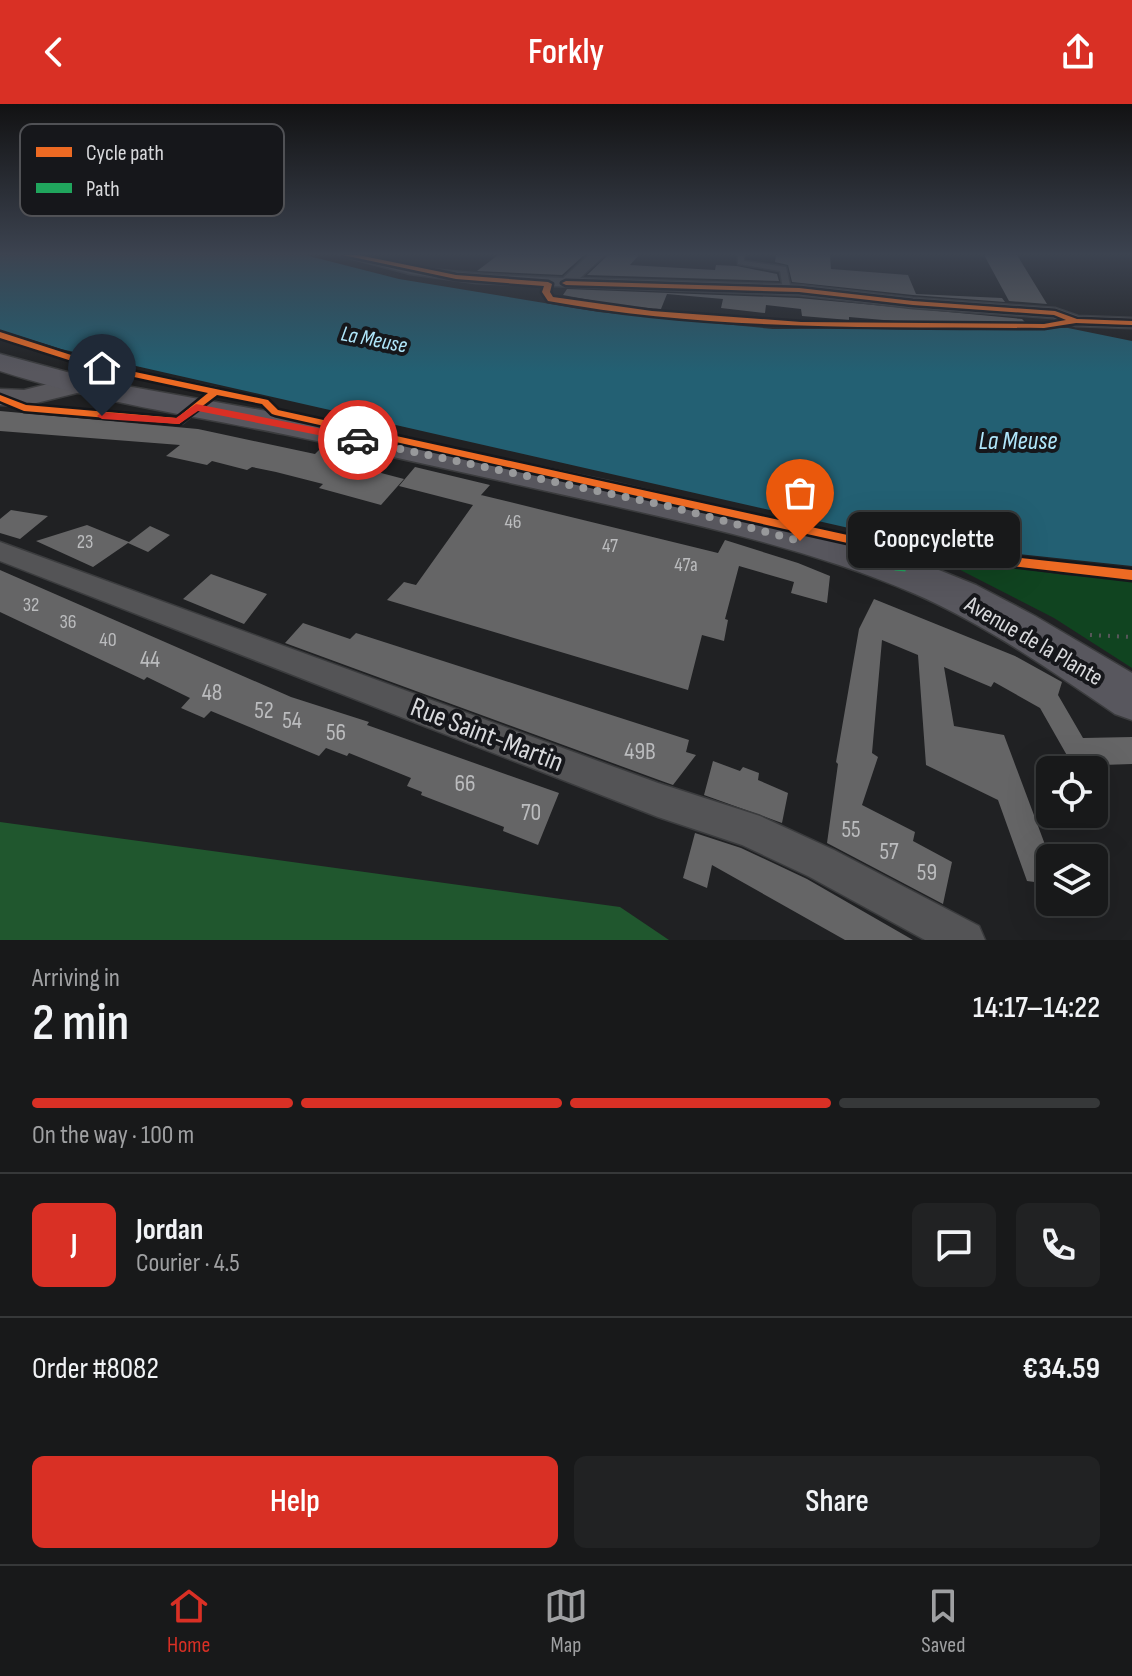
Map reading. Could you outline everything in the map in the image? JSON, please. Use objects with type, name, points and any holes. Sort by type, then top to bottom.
[{"type":"main road","points":[[0,362],[63,383]]},
{"type":"main road","name":"Avenue de la Plante","points":[[0,397],[24,398],[63,383],[206,399],[668,506],[900,571],[1030,632],[1132,699]]},
{"type":"street","points":[[843,294],[1055,313],[1076,321],[1132,323]]},
{"type":"street","name":"Rue Saint-Martin","points":[[0,551],[658,800],[747,829],[821,863],[965,940]]},
{"type":"lane","points":[[0,335],[206,399]]},
{"type":"lane","points":[[0,397],[24,408],[179,421],[206,399]]},
{"type":"green space","points":[[933,556],[1065,575],[1132,580],[1132,668],[1054,618]]},
{"type":"green space","points":[[0,822],[620,907],[669,940],[0,940]]},
{"type":"water","name":"La Meuse","points":[[0,294],[490,294],[599,312],[773,329],[1068,328],[1132,341],[1132,566],[1008,553],[862,531],[61,349],[0,330]]},
{"type":"building","points":[[667,294],[661,309],[622,306],[563,295]]},
{"type":"building","points":[[667,294],[799,298],[1022,319],[1027,324],[941,325],[849,317],[849,320],[802,316],[801,309],[766,305],[765,313],[721,308],[723,299]]},
{"type":"building","points":[[904,294],[1002,298],[1005,302]]},
{"type":"building","points":[[1005,294],[1041,294],[1047,304],[1009,301]]},
{"type":"building","points":[[0,411],[198,429],[315,454],[323,446],[353,453],[343,463],[404,479],[381,505],[319,488],[323,484],[276,472],[252,467],[247,470],[212,461],[207,465],[166,456],[180,445],[0,431]]},
{"type":"building","points":[[415,467],[490,485],[481,495],[718,553],[725,540],[798,563],[830,576],[827,603],[791,593],[794,582],[739,566],[725,619],[728,620],[724,641],[702,635],[688,690],[387,600],[404,582],[416,585],[473,505],[399,486]]},
{"type":"building","points":[[11,510],[48,516],[20,539],[0,533],[0,519]]},
{"type":"building","points":[[87,525],[129,542],[150,526],[170,535],[148,552],[128,543],[93,567],[36,541]]},
{"type":"building","points":[[0,570],[291,697],[369,722],[367,725],[559,793],[538,845],[503,831],[504,827],[421,795],[422,792],[407,786],[411,778],[349,753],[347,756],[326,748],[319,756],[211,711],[204,718],[181,708],[190,698],[147,677],[144,680],[0,612]]},
{"type":"building","points":[[211,574],[267,594],[244,624],[183,599]]},
{"type":"building","points":[[874,599],[1015,656],[1062,682],[1058,695],[1083,738],[1132,737],[1132,764],[1108,765],[1108,756],[1067,756],[1040,708],[994,682],[991,687],[944,667],[954,726],[1004,735],[1036,821],[1036,828],[1039,828],[1045,844],[1036,844],[1036,882],[1027,881],[998,800],[926,765],[918,655],[882,640],[872,753],[878,757],[862,805],[915,832],[913,841],[952,862],[943,904],[827,843],[836,762],[859,629]]},
{"type":"building","points":[[303,623],[350,639],[356,633],[689,740],[686,752],[696,755],[673,785],[285,643]]},
{"type":"building","points":[[713,761],[740,771],[743,767],[759,773],[758,780],[788,793],[782,823],[704,795]]},
{"type":"building","points":[[695,833],[741,848],[807,879],[913,940],[845,940],[712,865],[707,888],[683,878]]},
{"type":"marked path","points":[[900,571],[902,549]]},
{"type":"cycle path","points":[[547,294],[551,299],[652,313],[801,324],[1044,326],[1076,321]]},
{"type":"cycle path","points":[[834,294],[1055,313],[1076,321],[1132,323]]},
{"type":"cycle path","points":[[0,335],[100,367],[265,402],[275,412],[852,540],[902,549],[1132,575]]},
{"type":"cycle path","points":[[0,398],[24,408],[179,421],[216,391]]},
{"type":"way so far","points":[[358,440],[668,506],[800,541]]},
{"type":"place","name":"Coopcyclette","points":[[800,541]]},
{"type":"route","points":[[102,416],[179,421],[196,407],[358,440]]}]
